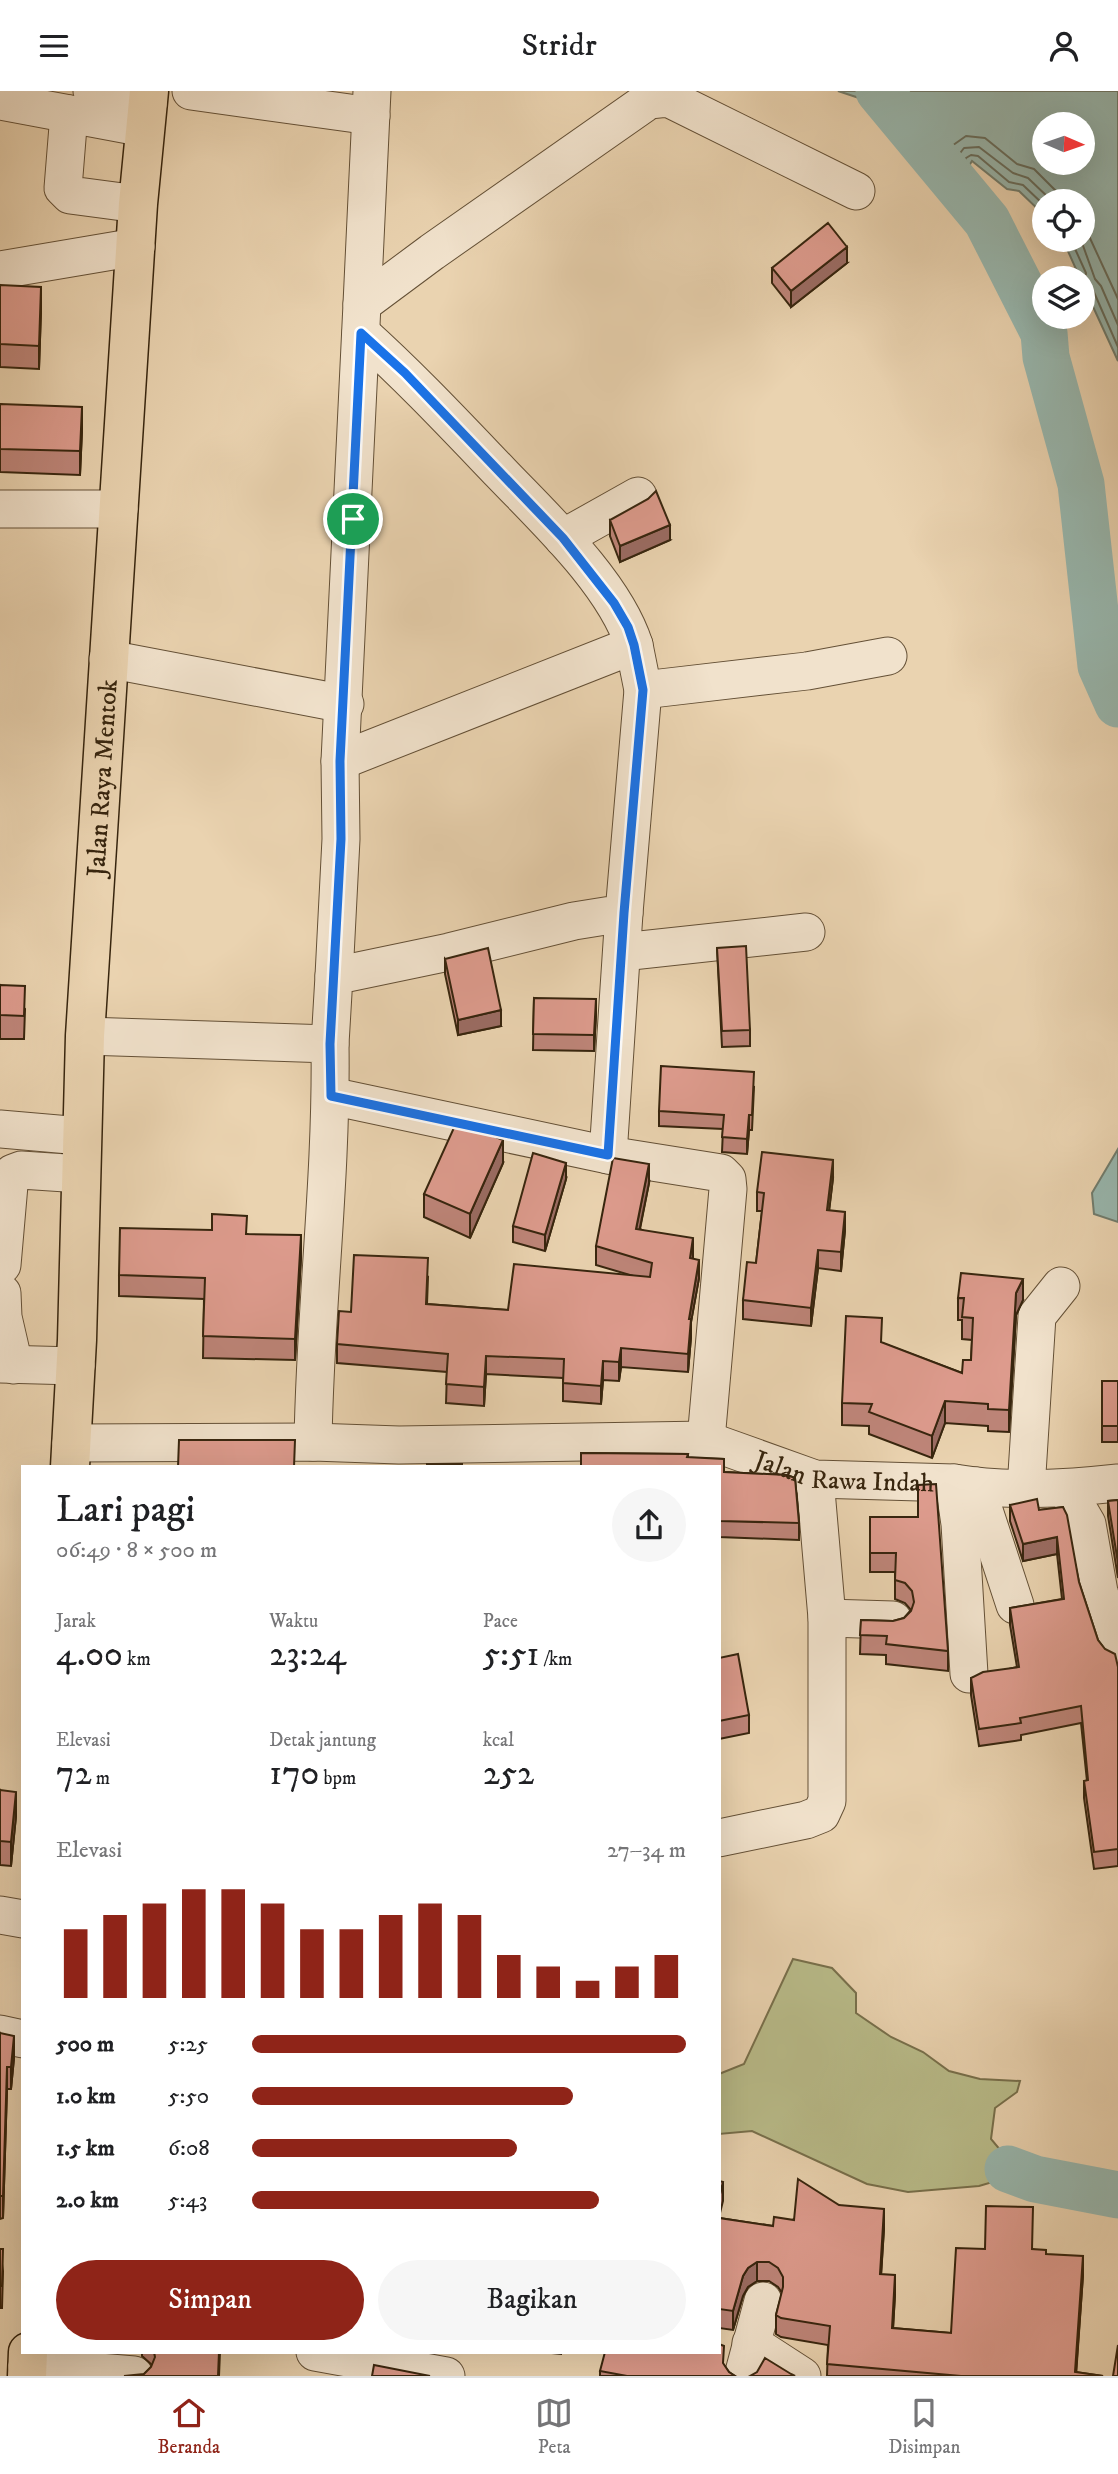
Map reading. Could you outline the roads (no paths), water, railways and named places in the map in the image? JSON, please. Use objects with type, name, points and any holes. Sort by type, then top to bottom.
[{"type":"highway","name":"Jalan Raya Mentok","points":[[70,1455],[76,1366],[85,1036],[135,247],[147,108]]},
{"type":"street","points":[[191,91],[371,104],[345,704],[340,761],[341,839],[330,1044],[331,1096],[314,1375],[313,1442]]},
{"type":"street","points":[[361,318],[432,252],[649,100],[660,97],[668,98],[856,191]]},
{"type":"street","points":[[0,101],[81,102],[147,108]]},
{"type":"street","points":[[81,102],[63,188],[65,192],[70,195],[138,204]]},
{"type":"street","points":[[0,270],[135,247]]},
{"type":"street","points":[[361,318],[405,373],[563,538],[614,603],[628,627],[634,645],[643,690],[624,913],[608,1155]]},
{"type":"street","points":[[563,538],[638,496]]},
{"type":"street","points":[[0,509],[118,509]]},
{"type":"street","points":[[340,761],[634,645]]},
{"type":"street","points":[[643,690],[793,673],[888,656]]},
{"type":"street","points":[[108,659],[345,704]]},
{"type":"street","points":[[334,976],[449,952],[574,921],[624,913]]},
{"type":"street","points":[[622,952],[806,932]]},
{"type":"street","points":[[85,1036],[330,1044]]},
{"type":"street","points":[[331,1096],[608,1155],[721,1173],[727,1179],[729,1189],[706,1440]]},
{"type":"street","points":[[0,1129],[81,1136]]},
{"type":"street","points":[[76,1366],[7,1365],[2,1279],[9,1185],[13,1173],[21,1170],[81,1174]]},
{"type":"street","points":[[1026,1489],[1037,1316],[1061,1286]]},
{"type":"street","name":"Jalan Rawa Indah","points":[[70,1455],[313,1442],[400,1456],[706,1440],[815,1479],[1026,1489],[1118,1483]]},
{"type":"street","points":[[721,1838],[806,1820],[821,1814],[827,1801],[827,1618],[815,1479]]},
{"type":"street","points":[[965,1485],[1015,1605]]},
{"type":"street","points":[[965,1485],[960,1524],[969,1674]]},
{"type":"street","points":[[1066,1488],[1087,1524],[1099,1592],[1118,1650]]},
{"type":"street","points":[[827,1618],[893,1621]]},
{"type":"street","points":[[0,1915],[21,1919]]},
{"type":"street","points":[[0,2034],[21,2039]]},
{"type":"street","points":[[763,2301],[747,2360],[802,2376]]},
{"type":"street","points":[[321,2354],[364,2369],[427,2366]]},
{"type":"street","points":[[27,2365],[134,2375]]},
{"type":"water","points":[[838,91],[1118,91],[1118,361],[1095,311],[1095,266],[1075,266],[1068,252],[1095,252],[1095,189],[1032,189],[1032,204],[1019,191],[1007,189],[972,161],[964,174],[997,204],[982,232],[896,130],[859,98]]},
{"type":"water","points":[[1118,1149],[1118,1222],[1094,1214],[1092,1193]]},
{"type":"waterway","points":[[879,91],[987,221],[1044,333],[1046,357],[1081,484],[1101,666],[1118,704]]},
{"type":"waterway","points":[[1008,2169],[1035,2179],[1118,2195]]}]
